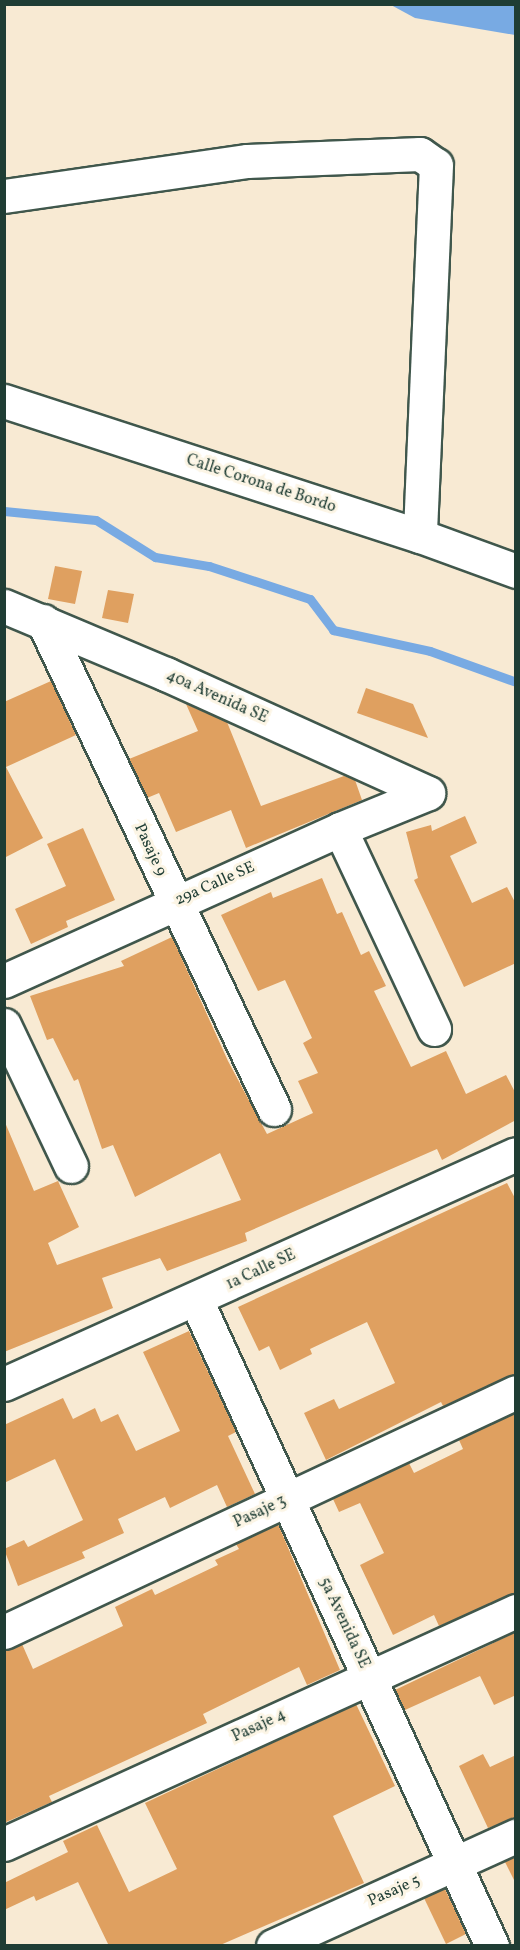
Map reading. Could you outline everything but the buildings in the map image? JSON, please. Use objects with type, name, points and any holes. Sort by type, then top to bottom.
[{"type":"street","points":[[4,196],[248,161],[420,154],[436,165],[420,536]]},
{"type":"street","name":"Calle Corona de Bordo","points":[[4,402],[420,536],[516,571]]},
{"type":"street","name":"40a Avenida SE","points":[[4,606],[43,621],[428,793]]},
{"type":"street","name":"Pasaje 9","points":[[43,621],[174,902],[274,1109]]},
{"type":"street","name":"29a Calle SE","points":[[4,981],[174,902],[428,793]]},
{"type":"street","points":[[340,829],[434,1029]]},
{"type":"street","points":[[4,1024],[71,1166]]},
{"type":"street","name":"1a Calle SE","points":[[4,1384],[196,1300],[516,1154]]},
{"type":"street","name":"5a Avenida SE","points":[[196,1300],[492,1946]]},
{"type":"street","name":"Pasaje 3","points":[[4,1632],[516,1392]]},
{"type":"street","name":"Pasaje 4","points":[[4,1844],[516,1611]]},
{"type":"street","name":"Pasaje 5","points":[[273,1946],[516,1836]]},
{"type":"water","points":[[391,5],[515,5],[515,35],[415,18]]},
{"type":"waterway","points":[[4,511],[96,520],[155,557],[209,566],[310,599],[333,630],[430,651],[516,682]]}]
